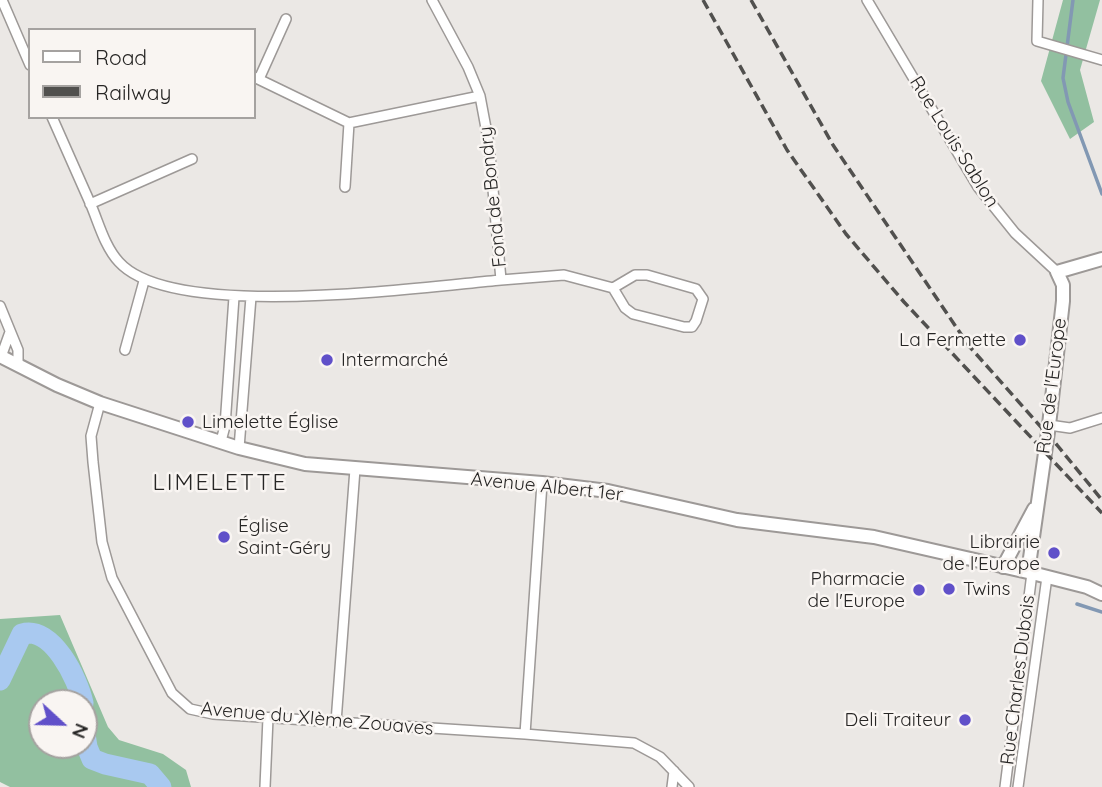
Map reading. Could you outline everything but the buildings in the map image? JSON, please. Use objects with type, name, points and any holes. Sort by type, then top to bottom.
[{"type":"main road","points":[[1057,272],[1102,259]]},
{"type":"main road","name":"Rue de l'Europe","points":[[1030,572],[1038,522],[1037,502],[1049,425],[1063,290],[1057,272]]},
{"type":"main road","name":"Avenue Albert 1er","points":[[1,357],[100,403],[239,448],[306,464],[542,482],[643,498],[737,520],[874,537],[1030,572],[1102,594]]},
{"type":"main road","name":"Rue de l'Europe","points":[[1003,567],[1037,502]]},
{"type":"street","points":[[2,0],[28,60]]},
{"type":"street","name":"Fond de Bondry","points":[[53,119],[110,250],[126,269],[144,281],[234,297],[251,297],[324,295],[501,280],[489,144],[480,96],[432,0]]},
{"type":"street","name":"Rue Louis Sablon","points":[[867,0],[978,187],[1015,233],[1057,272]]},
{"type":"street","points":[[1038,0],[1037,41],[1102,60]]},
{"type":"street","points":[[286,19],[257,78],[349,122],[480,96]]},
{"type":"street","points":[[345,187],[349,122]]},
{"type":"street","points":[[90,204],[192,159]]},
{"type":"street","points":[[501,280],[564,275],[612,288],[625,308],[633,314],[684,327],[692,327],[703,299],[696,289],[647,275],[635,275],[612,288]]},
{"type":"street","points":[[125,350],[144,281]]},
{"type":"street","points":[[221,442],[227,401],[234,297]]},
{"type":"street","points":[[239,448],[251,297]]},
{"type":"street","points":[[0,306],[18,350],[18,366]]},
{"type":"street","points":[[1,357],[10,332]]},
{"type":"street","name":"Avenue du XIème Zouaves","points":[[100,403],[92,436],[102,542],[112,578],[161,674],[177,699],[198,712],[634,743],[660,757],[689,787]]},
{"type":"street","points":[[1049,425],[1070,428],[1102,418]]},
{"type":"street","points":[[337,722],[355,469]]},
{"type":"street","points":[[525,734],[542,482]]},
{"type":"street","name":"Rue Charles Dubois","points":[[1005,787],[1030,572]]},
{"type":"street","name":"Rue Charles Dubois","points":[[1018,787],[1048,577]]},
{"type":"street","points":[[1021,654],[1036,656]]},
{"type":"street","points":[[265,787],[268,718]]},
{"type":"street","points":[[1009,743],[1023,744]]},
{"type":"street","points":[[672,787],[674,771]]},
{"type":"green space","points":[[1063,0],[1100,0],[1080,70],[1094,122],[1070,139],[1041,81]]},
{"type":"green space","points":[[60,615],[92,689],[28,689],[28,759],[98,759],[98,704],[108,727],[119,740],[163,754],[186,770],[191,787],[10,787],[0,782],[0,619]]},
{"type":"waterway","points":[[1073,0],[1063,78],[1068,102],[1102,194]]},
{"type":"waterway","points":[[1077,604],[1102,612]]},
{"type":"waterway","points":[[0,680],[22,634],[33,633],[43,638],[62,656],[79,689]]},
{"type":"waterway","points":[[92,759],[150,774],[161,787]]},
{"type":"railway","points":[[703,0],[787,150],[846,234],[904,302],[1102,513]]},
{"type":"railway","points":[[751,0],[833,145],[969,346],[1102,500]]},
{"type":"place","name":"La Fermette","points":[[1020,340]]},
{"type":"place","name":"Intermarché","points":[[327,360]]},
{"type":"place","name":"Limelette Église","points":[[188,422]]},
{"type":"place","name":"Église Saint-Géry","points":[[224,537]]},
{"type":"place","name":"Librairie de l'Europe","points":[[1054,553]]},
{"type":"place","name":"Twins","points":[[949,589]]},
{"type":"place","name":"Pharmacie de l'Europe","points":[[919,590]]},
{"type":"place","name":"Deli Traiteur","points":[[965,720]]},
{"type":"district","name":"LIMELETTE","points":[[220,483]]}]
